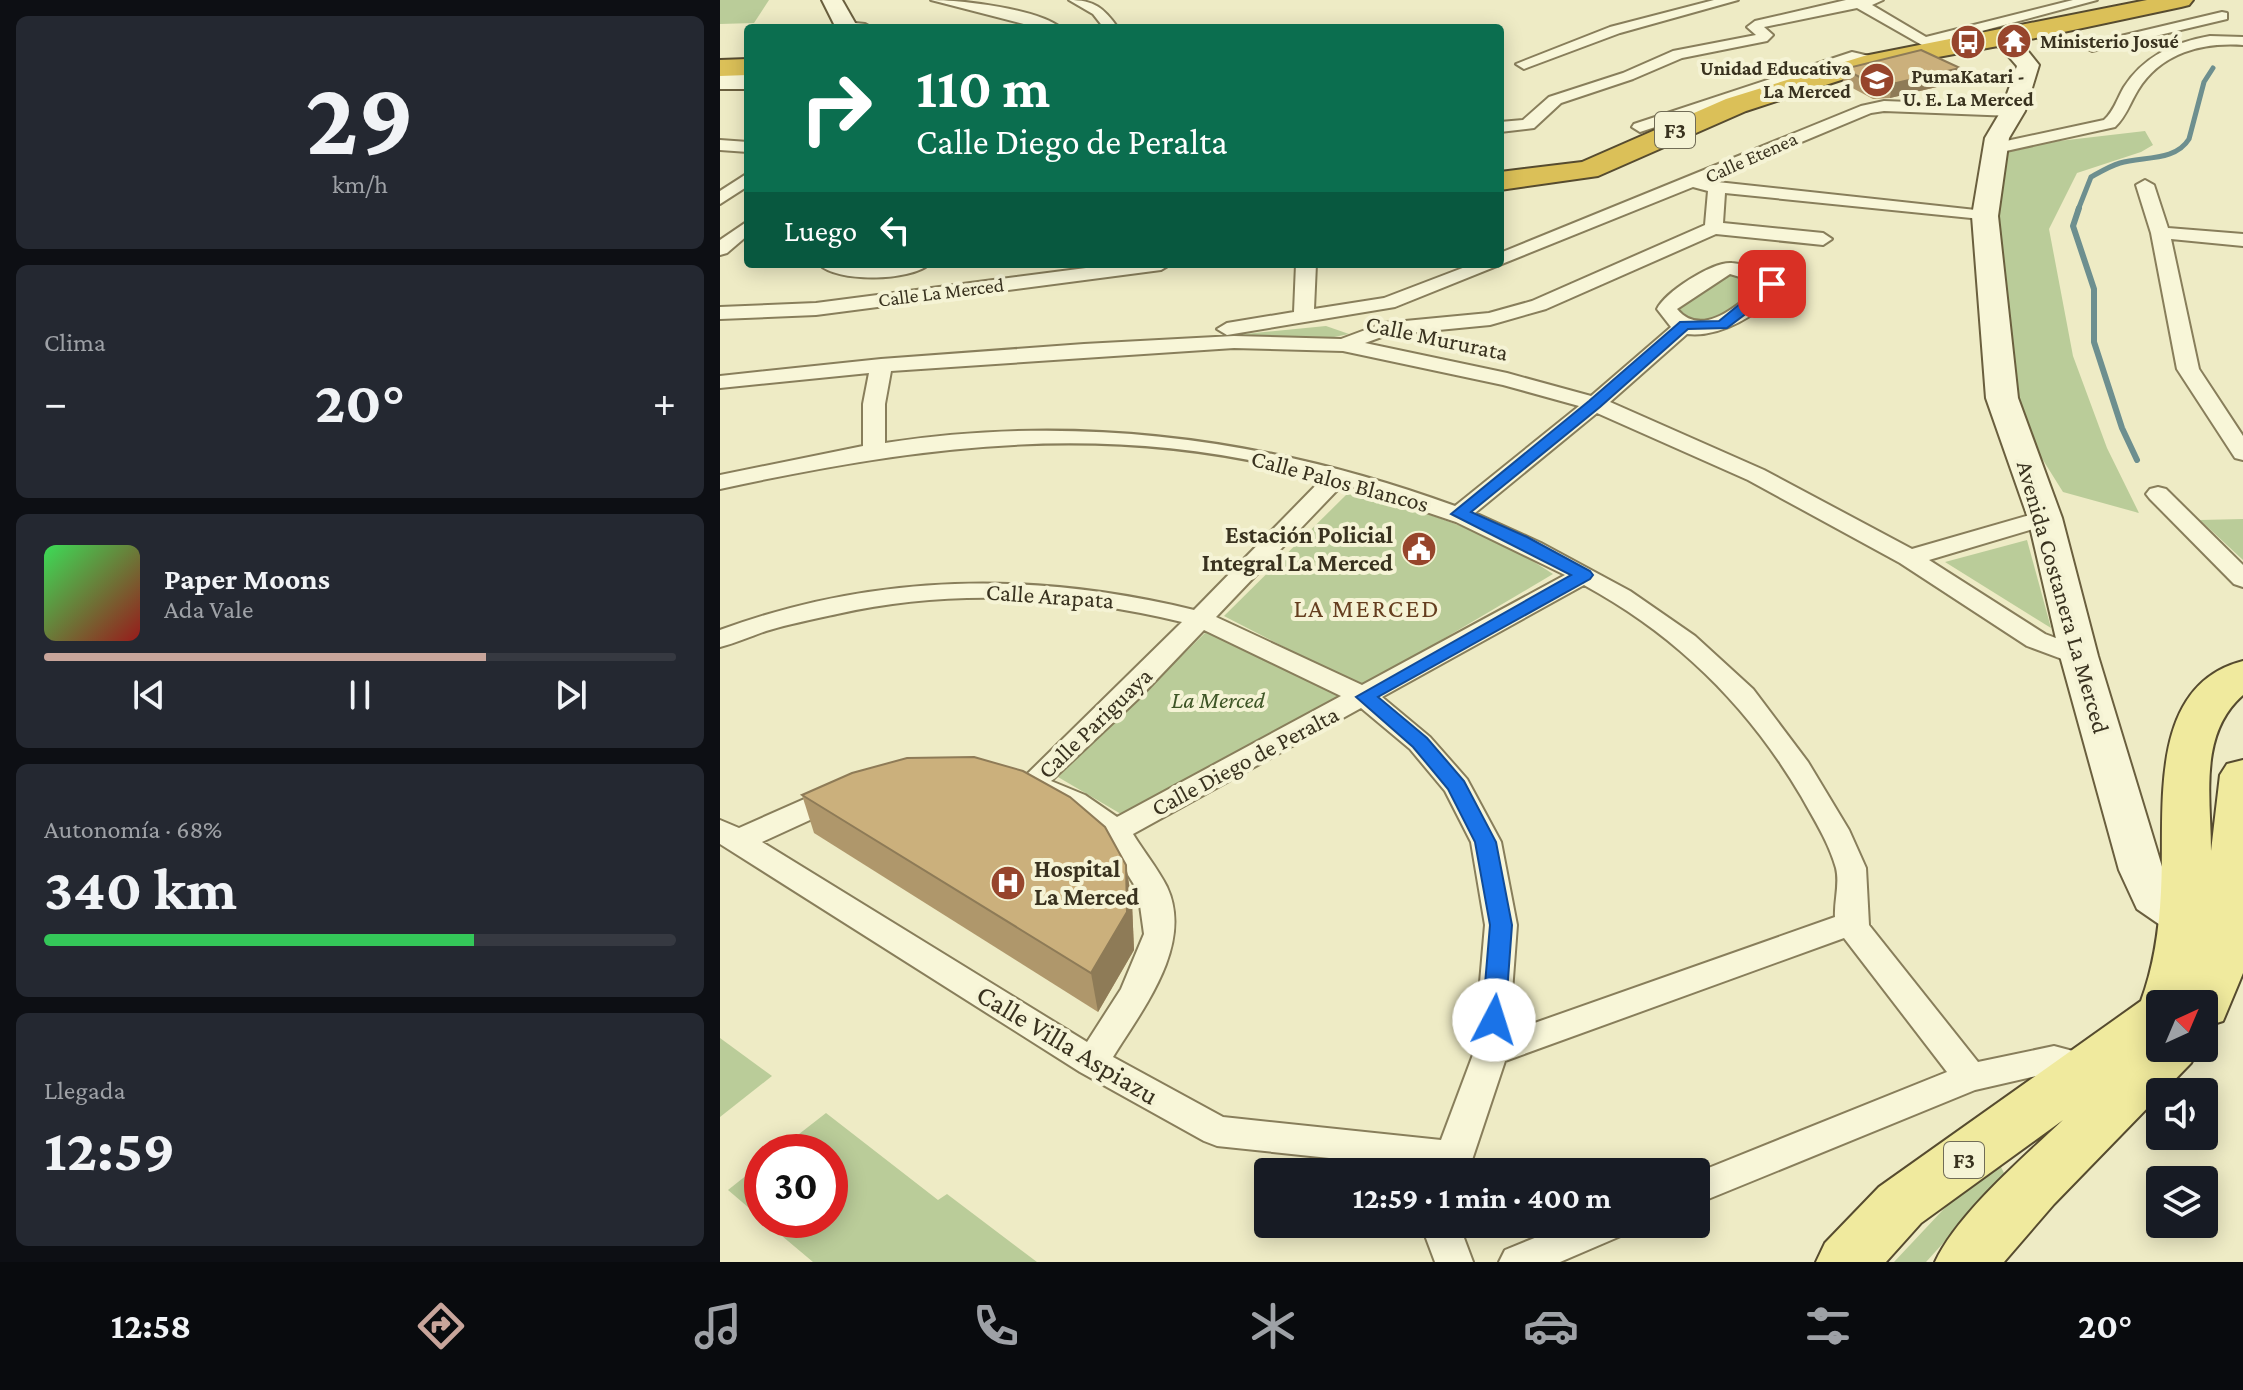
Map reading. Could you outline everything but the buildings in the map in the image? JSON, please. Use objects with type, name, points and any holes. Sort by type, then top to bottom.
[{"type":"highway","name":"F3","points":[[1504,180],[1588,170],[1736,105],[1930,45],[1998,39],[2181,0]]},
{"type":"highway","points":[[720,68],[744,67]]},
{"type":"main road","points":[[832,0],[851,24]]},
{"type":"main road","name":"Avenida Costanera La Merced","points":[[1998,39],[2011,45],[2028,65],[2013,111],[1997,138],[1985,216],[2002,398],[2045,518],[2079,656],[2141,870],[2153,897],[2208,913]]},
{"type":"main road","points":[[720,82],[744,82]]},
{"type":"main road","points":[[2212,990],[2207,889],[2187,859],[2188,758],[2195,726],[2213,697],[2243,674]]},
{"type":"main road","points":[[2173,990],[2208,913],[2243,775]]},
{"type":"main road","name":"F3","points":[[1966,1262],[2033,1186],[2146,1034]]},
{"type":"main road","name":"F3","points":[[1847,1262],[1900,1205],[2146,1062]]},
{"type":"street","points":[[938,0],[996,10],[1041,24]]},
{"type":"street","points":[[1076,0],[1098,11],[1108,24]]},
{"type":"street","points":[[1524,64],[1615,30],[1731,0]]},
{"type":"street","points":[[1504,127],[1528,125],[1555,100],[1628,76],[1678,54],[1762,38],[1766,35],[1754,27],[1760,24],[1876,0]]},
{"type":"street","points":[[1855,2],[1930,45],[2062,4],[2090,0]]},
{"type":"street","points":[[2092,47],[2222,16]]},
{"type":"street","points":[[1997,148],[2109,124],[2155,59],[2201,43],[2243,41]]},
{"type":"street","points":[[1640,127],[1852,57],[1873,61]]},
{"type":"street","name":"Calle Etenea","points":[[1504,258],[1867,109],[1884,106],[2013,111]]},
{"type":"street","points":[[720,145],[744,146]]},
{"type":"street","points":[[720,199],[744,181]]},
{"type":"street","points":[[1689,184],[1985,216]]},
{"type":"street","points":[[2145,185],[2160,233],[2188,369],[2243,453]]},
{"type":"street","points":[[1717,186],[1707,231],[1736,269]]},
{"type":"street","points":[[720,249],[744,229]]},
{"type":"street","points":[[1343,345],[1384,329],[1490,319],[1526,309],[1707,231],[1823,239]]},
{"type":"street","points":[[2160,233],[2243,240]]},
{"type":"street","points":[[840,268],[868,272],[894,268]]},
{"type":"street","points":[[1062,268],[1088,273]]},
{"type":"street","name":"Calle La Merced","points":[[720,313],[816,309],[1129,268]]},
{"type":"street","points":[[1304,318],[1306,268]]},
{"type":"street","points":[[1084,350],[1388,303],[1480,268]]},
{"type":"street","points":[[1736,269],[1769,279],[1771,288],[1722,325],[1685,325],[1669,314],[1667,309],[1670,302],[1716,272],[1736,269]]},
{"type":"street","points":[[1459,514],[1595,404],[1685,325]]},
{"type":"street","name":"Calle Mururata","points":[[720,382],[881,365],[1084,350],[1234,342],[1343,345],[1507,379],[1595,404],[1756,475],[1909,558],[2036,640],[2079,656]]},
{"type":"street","points":[[720,374],[879,360],[920,351],[1112,345]]},
{"type":"street","points":[[874,452],[874,404],[881,365]]},
{"type":"street","name":"Calle Palos Blancos","points":[[720,482],[874,452],[1024,436],[1107,438],[1210,448],[1268,459],[1459,514],[1521,540],[1652,614],[1710,660],[1760,714],[1826,819],[1852,870],[1852,923]]},
{"type":"street","name":"Calle Pariguaya","points":[[1116,831],[1075,802],[1019,780],[1129,692],[1337,477]]},
{"type":"street","points":[[2158,494],[2243,579]]},
{"type":"street","points":[[1909,558],[2045,518]]},
{"type":"street","name":"Calle Diego de Peralta","points":[[1116,831],[1584,575]]},
{"type":"street","name":"Calle Arapata","points":[[720,639],[758,625],[841,605],[918,593],[992,589],[1066,593],[1135,603],[1201,619],[1274,650],[1365,697],[1420,743],[1457,786],[1486,842],[1501,925],[1491,1052],[1453,1158]]},
{"type":"street","points":[[729,836],[858,788]]},
{"type":"street","points":[[1092,1062],[1136,993],[1160,934],[1153,890],[1116,831]]},
{"type":"street","name":"Calle Villa Aspiazu","points":[[729,836],[1092,1062],[1217,1131],[1408,1158]]},
{"type":"street","points":[[1491,1052],[1852,923],[1970,1077]]},
{"type":"street","points":[[1710,1183],[1970,1077],[2054,1059],[2109,1082]]},
{"type":"street","points":[[1445,1238],[1454,1262]]},
{"type":"street","points":[[1518,1262],[1576,1238]]},
{"type":"green space","points":[[720,0],[769,0],[754,23],[720,24]]},
{"type":"green space","points":[[2145,131],[2153,145],[2141,152],[2077,173],[2049,229],[2073,356],[2107,448],[2139,513],[2063,492],[2021,425],[1994,222],[2008,151],[2059,141]]},
{"type":"green space","points":[[1731,274],[1758,283],[1760,287],[1719,320],[1707,323],[1680,314],[1678,308],[1722,275]]},
{"type":"green space","points":[[1326,326],[1349,334],[1329,338],[1185,340]]},
{"type":"green space","name":"La Merced","points":[[1347,494],[1428,514],[1480,534],[1553,574],[1362,687],[1224,616]]},
{"type":"green space","points":[[2243,519],[2243,560],[2200,520]]},
{"type":"green space","points":[[2027,540],[2051,628],[1945,562]]},
{"type":"green space","name":"La Merced","points":[[1206,632],[1340,697],[1121,814],[1058,777]]},
{"type":"green space","points":[[720,1038],[772,1076],[720,1117]]},
{"type":"green space","points":[[826,1113],[938,1200],[947,1194],[1037,1262],[813,1262],[784,1238],[848,1238],[848,1134],[799,1134]]},
{"type":"green space","points":[[1987,1163],[2000,1165],[2005,1175],[1926,1262],[1894,1262]]},
{"type":"green space","points":[[744,1177],[744,1204],[728,1190]]},
{"type":"waterway","points":[[2078,210],[2091,177],[2120,163],[2167,155],[2183,146],[2189,139],[2204,82],[2213,68]]},
{"type":"waterway","points":[[2079,208],[2073,226],[2094,289],[2094,342],[2122,428],[2137,460]]},
{"type":"place","name":"Ministerio Josué","points":[[2014,41]]},
{"type":"place","name":"PumaKatari - U. E. La Merced","points":[[1968,42]]},
{"type":"place","name":"Unidad Educativa La Merced","points":[[1877,80]]},
{"type":"place","name":"Estación Policial Integral La Merced","points":[[1419,549]]},
{"type":"place","name":"Hospital La Merced","points":[[1008,883]]},
{"type":"district","name":"LA MERCED","points":[[1367,608]]},
{"type":"route","points":[[1494,1020],[1501,925],[1486,842],[1457,786],[1420,743],[1365,697],[1584,575],[1521,540],[1459,514],[1595,404],[1685,325],[1722,325],[1771,288],[1772,284]]}]
